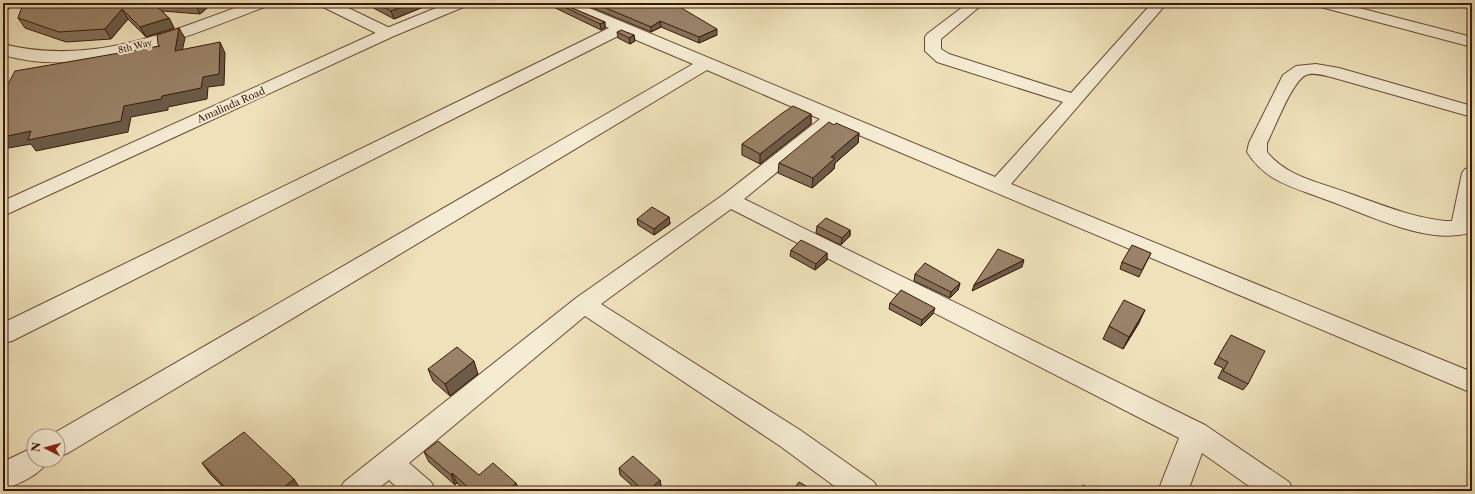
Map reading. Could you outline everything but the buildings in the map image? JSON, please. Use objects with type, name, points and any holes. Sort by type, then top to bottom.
[{"type":"street","points":[[3,6],[6,3]]},
{"type":"street","name":"8th Way","points":[[3,49],[29,56],[63,57],[101,54],[141,45],[262,3]]},
{"type":"street","points":[[326,3],[388,34]]},
{"type":"street","name":"Amalinda Road","points":[[3,208],[388,34],[461,3]]},
{"type":"street","points":[[564,3],[833,118],[1472,383]]},
{"type":"street","points":[[977,3],[933,37],[933,51],[943,58],[1075,100]]},
{"type":"street","points":[[998,186],[1160,3]]},
{"type":"street","points":[[1329,4],[1472,42]]},
{"type":"street","points":[[3,334],[623,27]]},
{"type":"street","points":[[66,440],[706,64]]},
{"type":"street","points":[[1472,112],[1333,72],[1316,69],[1302,70],[1289,79],[1258,143],[1257,152],[1263,161],[1284,177],[1403,219],[1428,226],[1447,229],[1461,228],[1472,173]]},
{"type":"street","points":[[354,491],[584,304],[730,200],[833,118]]},
{"type":"street","points":[[730,200],[1195,433],[1279,491]]},
{"type":"street","points":[[584,304],[790,438],[864,491]]},
{"type":"street","points":[[1173,491],[1195,433]]},
{"type":"street","points":[[390,463],[420,491]]},
{"type":"street","points":[[3,477],[26,464]]}]
